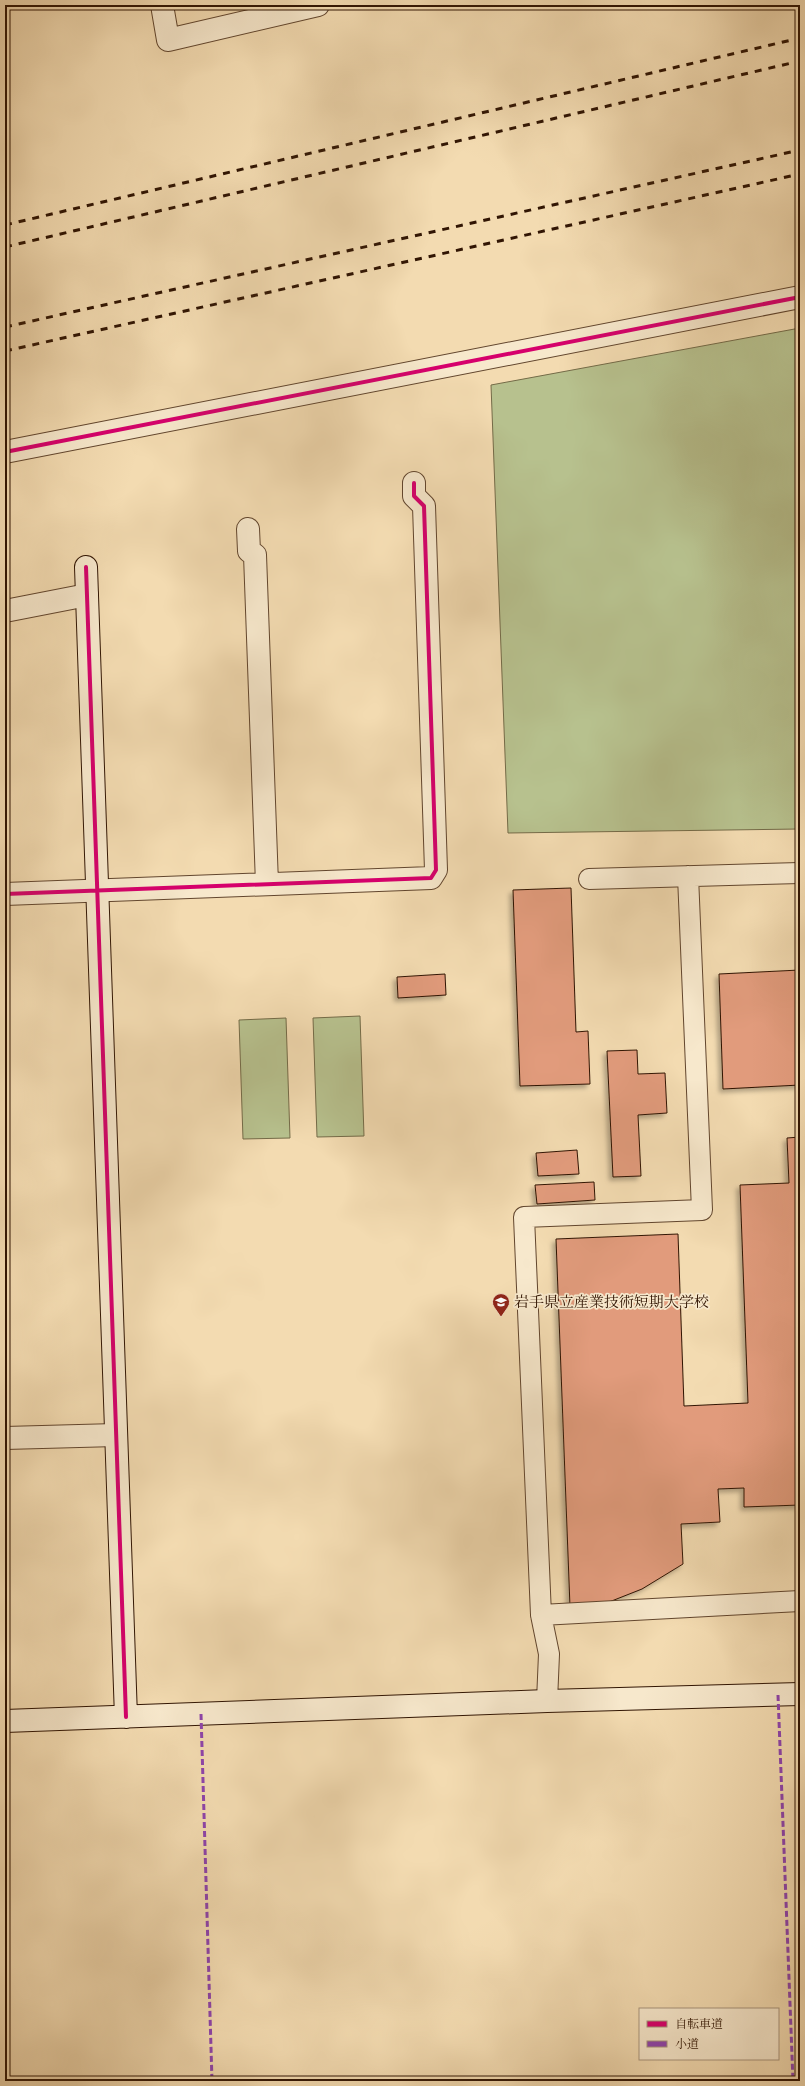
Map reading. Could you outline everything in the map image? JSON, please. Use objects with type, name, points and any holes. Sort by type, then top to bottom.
[{"type":"street","points":[[162,5],[168,40],[318,5]]},
{"type":"street","points":[[5,452],[800,297]]},
{"type":"street","points":[[5,894],[431,878],[436,870],[424,506],[414,496],[414,483]]},
{"type":"street","points":[[248,529],[249,551],[254,555],[267,884]]},
{"type":"street","points":[[86,568],[126,1717]]},
{"type":"street","points":[[5,611],[87,595]]},
{"type":"street","points":[[5,1438],[116,1435]]},
{"type":"street","points":[[5,1721],[547,1701],[800,1694]]},
{"type":"lane","points":[[589,879],[800,873]]},
{"type":"lane","points":[[547,1701],[549,1654],[541,1615],[524,1217],[702,1210],[688,876]]},
{"type":"lane","points":[[541,1615],[800,1601]]},
{"type":"green space","points":[[800,328],[800,829],[508,833],[491,385]]},
{"type":"green space","points":[[360,1016],[364,1136],[317,1137],[313,1018]]},
{"type":"green space","points":[[286,1018],[290,1138],[243,1139],[239,1020]]},
{"type":"building","points":[[571,888],[576,1032],[588,1031],[590,1084],[520,1086],[513,890]]},
{"type":"building","points":[[800,970],[800,1085],[723,1089],[719,974]]},
{"type":"building","points":[[445,974],[446,995],[398,998],[397,977]]},
{"type":"building","points":[[637,1050],[638,1074],[665,1073],[667,1113],[638,1115],[641,1176],[613,1177],[607,1051]]},
{"type":"building","points":[[800,1137],[800,1505],[744,1507],[744,1488],[718,1489],[720,1522],[681,1524],[683,1564],[642,1589],[604,1604],[570,1607],[556,1239],[678,1234],[684,1406],[748,1403],[740,1185],[789,1183],[787,1138]]},
{"type":"building","points":[[577,1150],[579,1174],[538,1176],[536,1153]]},
{"type":"building","points":[[594,1182],[595,1200],[537,1204],[535,1185]]},
{"type":"railway","points":[[5,225],[800,38]]},
{"type":"railway","points":[[5,247],[800,61]]},
{"type":"railway","points":[[5,327],[800,150]]},
{"type":"railway","points":[[5,351],[800,174]]},
{"type":"marked path","points":[[778,1695],[793,2081]]},
{"type":"marked path","points":[[201,1714],[212,2081]]},
{"type":"cycle path","points":[[5,452],[800,297]]},
{"type":"cycle path","points":[[5,894],[431,878],[436,870],[424,506],[414,496],[414,483]]},
{"type":"cycle path","points":[[86,567],[126,1717]]},
{"type":"place","name":"岩手県立産業技術短期大学校","points":[[501,1317]]}]
